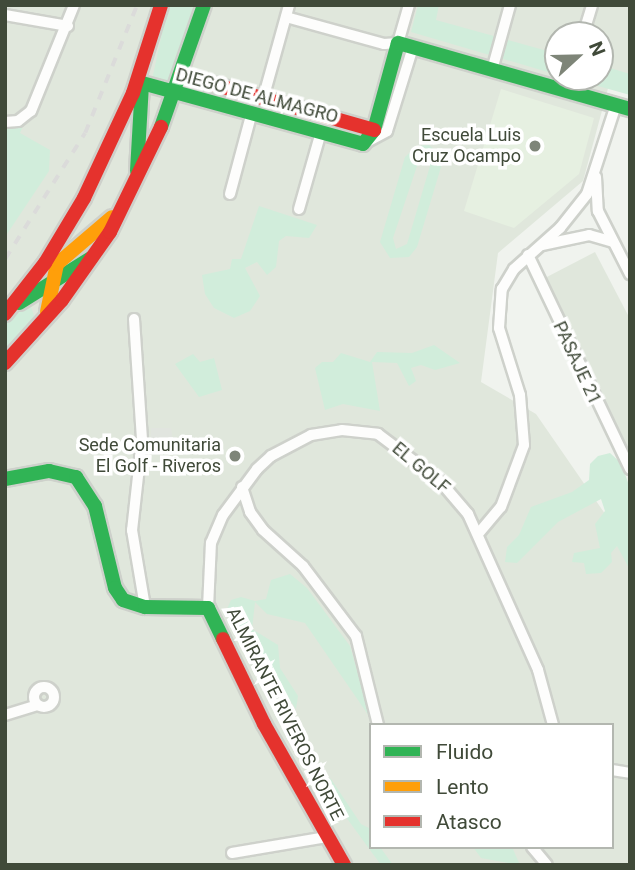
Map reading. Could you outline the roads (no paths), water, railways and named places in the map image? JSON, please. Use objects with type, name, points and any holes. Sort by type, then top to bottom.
[{"type":"street","points":[[5,122],[27,117],[68,26],[74,5]]},
{"type":"street","points":[[6,313],[45,263],[84,198],[145,61],[161,5]]},
{"type":"street","points":[[5,363],[99,250],[135,181],[174,94],[204,5]]},
{"type":"street","points":[[263,99],[289,5]]},
{"type":"street","points":[[363,144],[387,131],[405,45],[409,5]]},
{"type":"street","points":[[492,70],[510,5]]},
{"type":"street","points":[[5,15],[68,26]]},
{"type":"street","points":[[286,17],[384,44],[405,45],[492,70],[544,79]]},
{"type":"street","points":[[363,144],[374,130],[405,45]]},
{"type":"street","points":[[135,181],[145,61]]},
{"type":"street","name":"DIEGO DE ALMAGRO","points":[[181,75],[374,130]]},
{"type":"street","name":"DIEGO DE ALMAGRO","points":[[142,83],[363,144]]},
{"type":"street","points":[[478,534],[501,507],[524,445],[520,395],[505,354],[498,313],[502,289],[528,255],[575,211],[596,172],[623,107],[585,91]]},
{"type":"street","points":[[230,194],[251,112]]},
{"type":"street","points":[[299,209],[321,132]]},
{"type":"street","points":[[596,172],[598,211],[613,242],[626,258],[630,274]]},
{"type":"street","points":[[43,320],[52,300],[53,281],[59,261],[103,227],[123,204]]},
{"type":"street","points":[[538,246],[589,235],[613,242]]},
{"type":"street","points":[[6,313],[99,250]]},
{"type":"street","name":"PASAJE 21","points":[[528,255],[627,456],[630,469]]},
{"type":"street","points":[[22,301],[37,304],[43,320]]},
{"type":"street","points":[[134,319],[142,440],[132,530],[145,607]]},
{"type":"street","name":"EL GOLF","points":[[208,608],[211,543],[242,487],[271,456],[300,439],[330,431],[368,431],[392,443],[439,480],[478,534],[497,587],[538,670],[552,723]]},
{"type":"street","points":[[5,479],[49,471],[79,480],[95,506],[115,588],[128,604],[145,607],[208,608]]},
{"type":"street","points":[[242,487],[250,512],[263,530],[303,566],[356,636],[378,723]]},
{"type":"street","name":"ALMIRANTE RIVEROS NORTE","points":[[208,608],[264,724],[344,865]]},
{"type":"street","points":[[5,715],[37,705]]},
{"type":"street","name":"ALMIRANTE RIVEROS NORTE","points":[[232,853],[327,837]]},
{"type":"street","points":[[534,849],[547,865]]},
{"type":"railway","points":[[5,259],[85,133],[137,5]]},
{"type":"place","name":"Escuela Luis Cruz Ocampo","points":[[535,146]]},
{"type":"place","name":"Sede Comunitaria El Golf - Riveros","points":[[235,456]]}]
